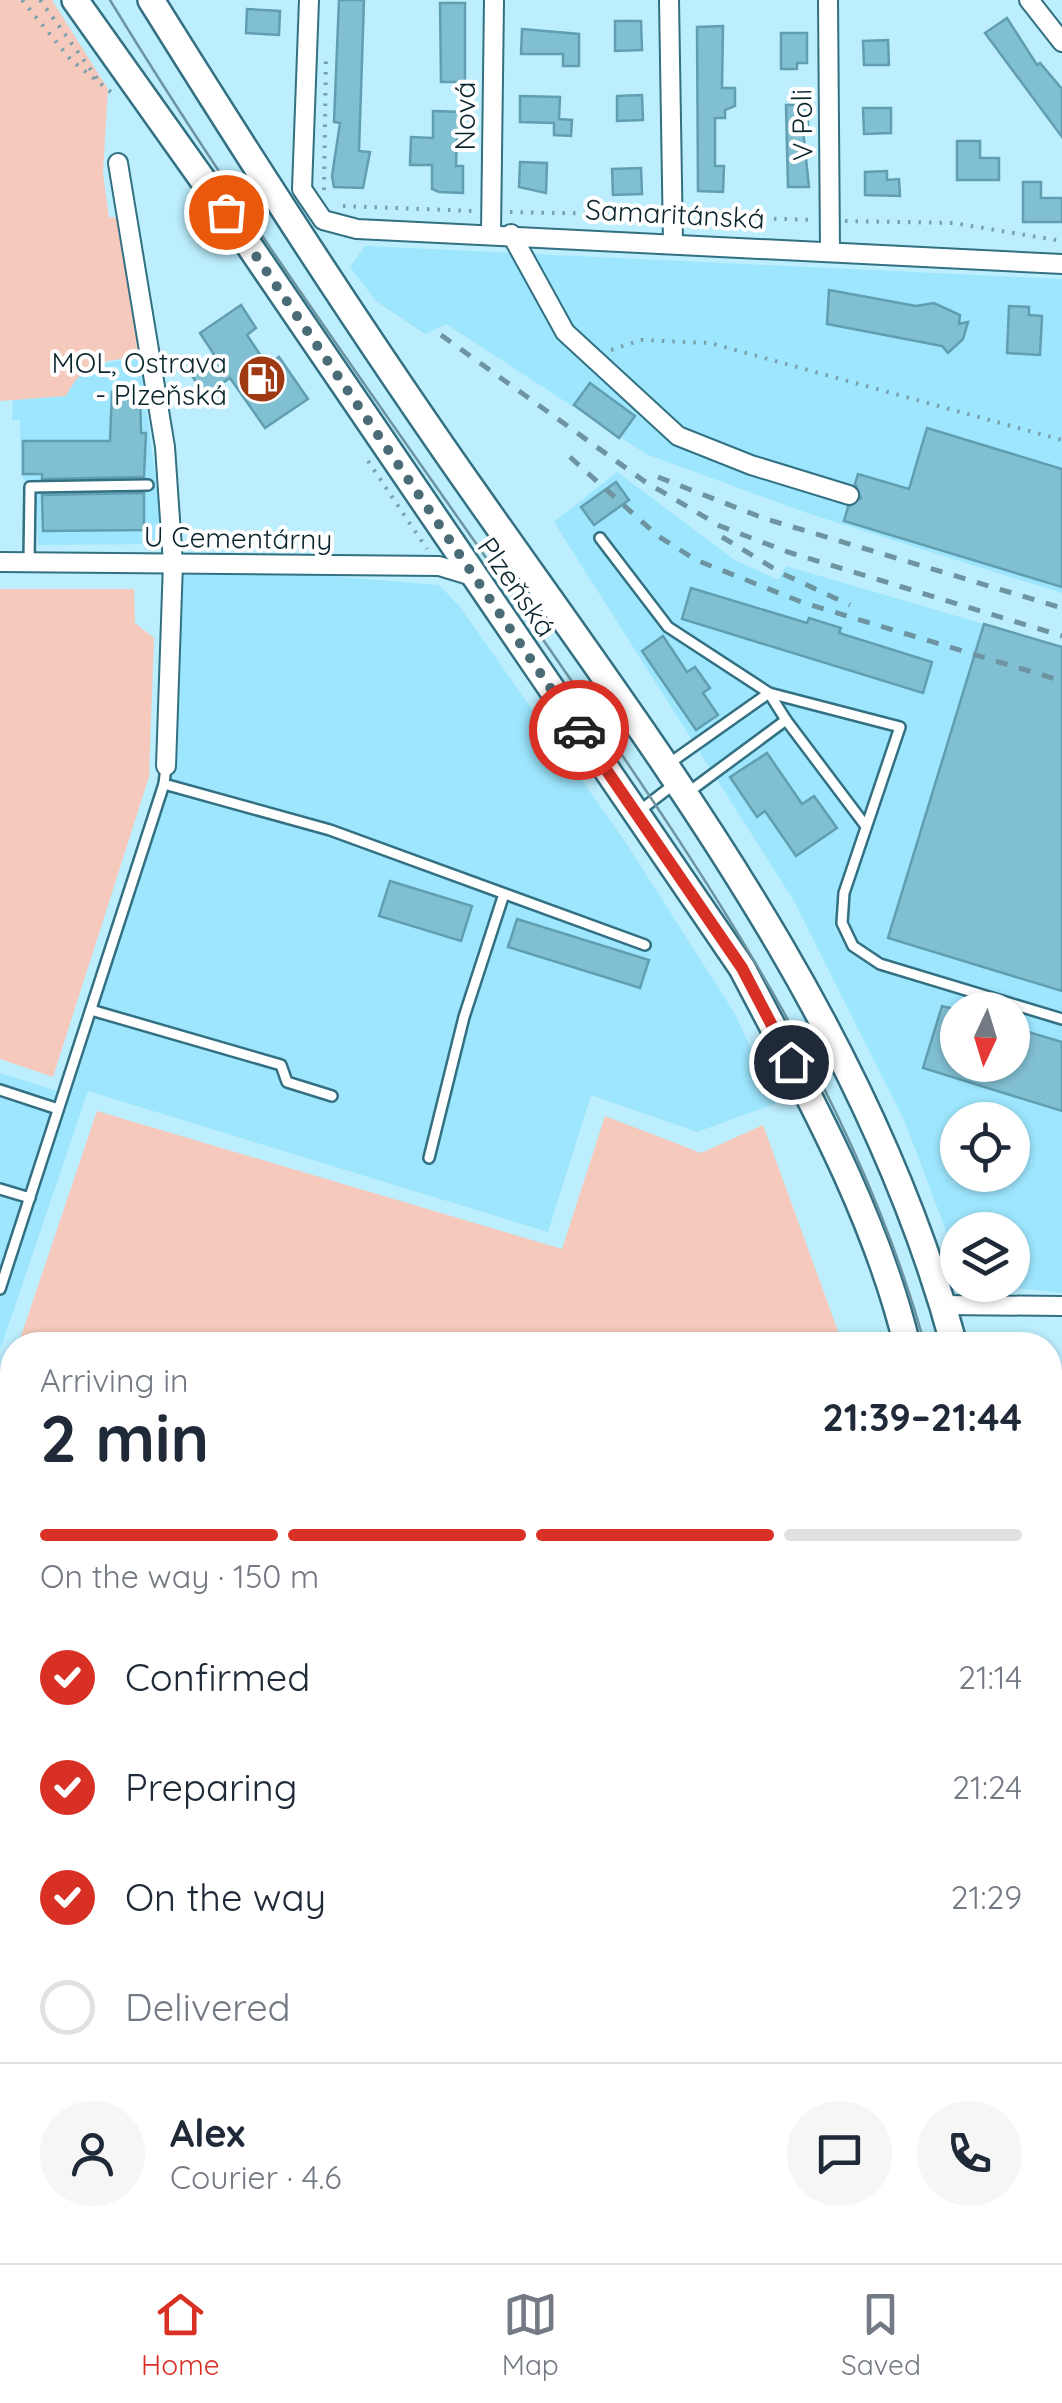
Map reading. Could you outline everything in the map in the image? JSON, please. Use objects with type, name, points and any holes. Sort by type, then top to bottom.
[{"type":"main road","name":"Plzeňská","points":[[76,0],[242,235],[742,968],[808,1093],[869,1227],[903,1332]]},
{"type":"main road","name":"Plzeňská","points":[[151,0],[290,224],[675,782],[784,949],[851,1076],[909,1206],[950,1332]]},
{"type":"street","name":"Samaritánská","points":[[310,0],[302,189],[323,220],[357,229],[491,232],[1062,264]]},
{"type":"street","name":"Nová","points":[[491,232],[494,0]]},
{"type":"street","points":[[669,0],[673,242]]},
{"type":"street","name":"V Poli","points":[[828,0],[830,250]]},
{"type":"street","points":[[1029,0],[1062,42]]},
{"type":"street","points":[[118,163],[166,447],[173,563],[165,775]]},
{"type":"street","points":[[512,234],[565,332],[678,436],[751,465],[850,495]]},
{"type":"street","name":"U Cementárny","points":[[0,562],[439,566],[472,577]]},
{"type":"street","points":[[943,1305],[1062,1306]]},
{"type":"lane","points":[[30,564],[30,488],[148,485]]},
{"type":"lane","points":[[600,538],[668,627],[769,693],[900,726],[844,893],[842,923],[853,946],[880,964],[1062,1019]]},
{"type":"lane","points":[[636,812],[675,782],[769,693]]},
{"type":"lane","points":[[769,693],[865,825]]},
{"type":"lane","points":[[675,782],[786,720]]},
{"type":"lane","points":[[0,1290],[165,775],[330,830],[645,945]]},
{"type":"lane","points":[[429,1158],[464,1017],[504,894]]},
{"type":"lane","points":[[91,1010],[281,1066],[288,1082],[332,1096]]},
{"type":"lane","points":[[0,1090],[58,1109]]},
{"type":"lane","points":[[0,1190],[30,1198]]},
{"type":"path","points":[[22,0],[70,60],[126,104],[99,81],[40,0]]},
{"type":"path","points":[[324,205],[326,51]]},
{"type":"path","points":[[343,206],[952,223],[1062,241]]},
{"type":"path","points":[[590,357],[641,340],[710,343],[1062,440]]},
{"type":"path","points":[[364,456],[439,566]]},
{"type":"shaded area","points":[[0,0],[52,0],[108,89],[103,173],[109,217],[117,218],[140,358],[96,365],[80,376],[66,396],[0,401]]},
{"type":"shaded area","points":[[365,246],[1062,279],[1062,593],[810,514],[646,454],[446,324],[425,334],[376,301],[350,267]]},
{"type":"shaded area","points":[[140,358],[164,544],[38,545],[37,502],[21,474],[20,420],[12,420],[13,400],[66,396],[76,377],[90,365]]},
{"type":"shaded area","points":[[617,472],[735,560],[778,580],[786,566],[1062,647],[1062,1293],[1030,1290],[1030,1212],[940,1215],[905,1122],[794,901],[554,522]]},
{"type":"shaded area","points":[[173,563],[439,585],[460,607],[626,843],[735,1014],[776,1103],[697,1132],[591,1095],[548,1232],[88,1091],[6,1332],[0,1332],[0,1073],[63,1093],[158,801]]},
{"type":"shaded area","points":[[0,589],[134,589],[135,623],[154,638],[149,777],[53,1077],[0,1059]]},
{"type":"shaded area","points":[[97,1111],[562,1249],[605,1116],[701,1153],[763,1125],[838,1332],[22,1332]]},
{"type":"building","points":[[339,0],[364,0],[359,151],[370,152],[363,188],[334,187],[332,176],[340,123],[334,122]]},
{"type":"building","points":[[440,3],[465,3],[465,82],[441,82]]},
{"type":"building","points":[[247,9],[280,11],[279,35],[246,33]]},
{"type":"building","points":[[1007,18],[1037,65],[1040,63],[1062,89],[1062,137],[985,33]]},
{"type":"building","points":[[615,21],[641,21],[642,50],[615,51]]},
{"type":"building","points":[[723,26],[722,88],[735,88],[735,106],[725,110],[725,118],[715,118],[715,166],[724,166],[723,192],[698,191],[697,27]]},
{"type":"building","points":[[522,29],[579,34],[579,66],[563,66],[563,54],[521,54]]},
{"type":"building","points":[[781,33],[807,33],[807,63],[797,63],[797,69],[781,69]]},
{"type":"building","points":[[888,40],[889,65],[864,65],[863,41]]},
{"type":"building","points":[[642,95],[643,120],[617,121],[617,96]]},
{"type":"building","points":[[520,96],[560,97],[559,119],[572,120],[571,136],[554,135],[554,123],[520,122]]},
{"type":"building","points":[[786,105],[808,105],[808,130],[803,130],[809,187],[788,187]]},
{"type":"building","points":[[863,108],[891,108],[891,133],[864,134]]},
{"type":"building","points":[[433,111],[464,112],[464,136],[457,135],[456,166],[463,166],[463,193],[432,189],[432,165],[410,165],[411,137],[433,138]]},
{"type":"building","points":[[957,141],[980,141],[980,158],[999,158],[999,180],[957,180]]},
{"type":"building","points":[[520,162],[547,163],[546,193],[519,187]]},
{"type":"building","points":[[641,168],[642,194],[613,195],[612,169]]},
{"type":"building","points":[[887,171],[887,180],[899,179],[900,196],[865,195],[865,172]]},
{"type":"building","points":[[1023,182],[1041,182],[1041,198],[1062,198],[1062,222],[1023,222]]},
{"type":"building","points":[[829,290],[916,306],[934,303],[960,315],[959,324],[968,322],[963,339],[948,353],[942,346],[827,324]]},
{"type":"building","points":[[241,305],[256,328],[247,335],[267,365],[279,357],[308,399],[265,428],[230,378],[205,395],[190,373],[215,356],[200,333]]},
{"type":"building","points":[[1009,306],[1029,307],[1029,315],[1042,316],[1040,355],[1007,353]]},
{"type":"building","points":[[590,383],[635,416],[619,438],[574,405]]},
{"type":"building","points":[[140,391],[141,433],[146,433],[144,477],[42,479],[42,474],[23,474],[23,441],[110,441],[112,392]]},
{"type":"building","points":[[927,428],[1062,469],[1062,587],[844,521],[848,507],[861,498],[855,484],[858,474],[909,489]]},
{"type":"building","points":[[616,482],[629,500],[594,525],[581,507]]},
{"type":"building","points":[[144,493],[144,530],[43,531],[42,495]]},
{"type":"building","points":[[691,588],[807,623],[809,618],[841,628],[839,633],[932,662],[923,693],[682,619]]},
{"type":"building","points":[[984,624],[1062,647],[1062,991],[888,938]]},
{"type":"building","points":[[663,636],[687,672],[695,667],[710,688],[703,693],[718,715],[696,730],[642,651]]},
{"type":"building","points":[[767,753],[802,804],[814,796],[837,828],[796,856],[765,811],[757,817],[730,777]]},
{"type":"building","points":[[390,881],[472,906],[461,941],[379,916]]},
{"type":"building","points":[[517,919],[649,960],[640,988],[508,947]]},
{"type":"building","points":[[940,1013],[940,1073],[923,1068]]},
{"type":"building","points":[[1030,1032],[1062,1042],[1062,1111],[968,1082],[1030,1082]]},
{"type":"tram line","points":[[110,0],[278,260],[573,683],[729,919],[821,1082],[861,1167],[896,1254],[921,1332]]},
{"type":"railway","points":[[441,335],[644,481],[720,526],[788,552],[1062,636]]},
{"type":"railway","points":[[570,457],[658,536],[696,560],[804,603],[1062,681]]},
{"type":"railway","points":[[658,477],[763,518],[1062,608]]},
{"type":"railway","points":[[722,537],[783,574],[850,605]]},
{"type":"way so far","points":[[226,212],[579,730]]},
{"type":"place","name":"MOL, Ostrava - Plzeňská","points":[[262,379]]},
{"type":"route","points":[[579,730],[742,968],[791,1062]]}]
